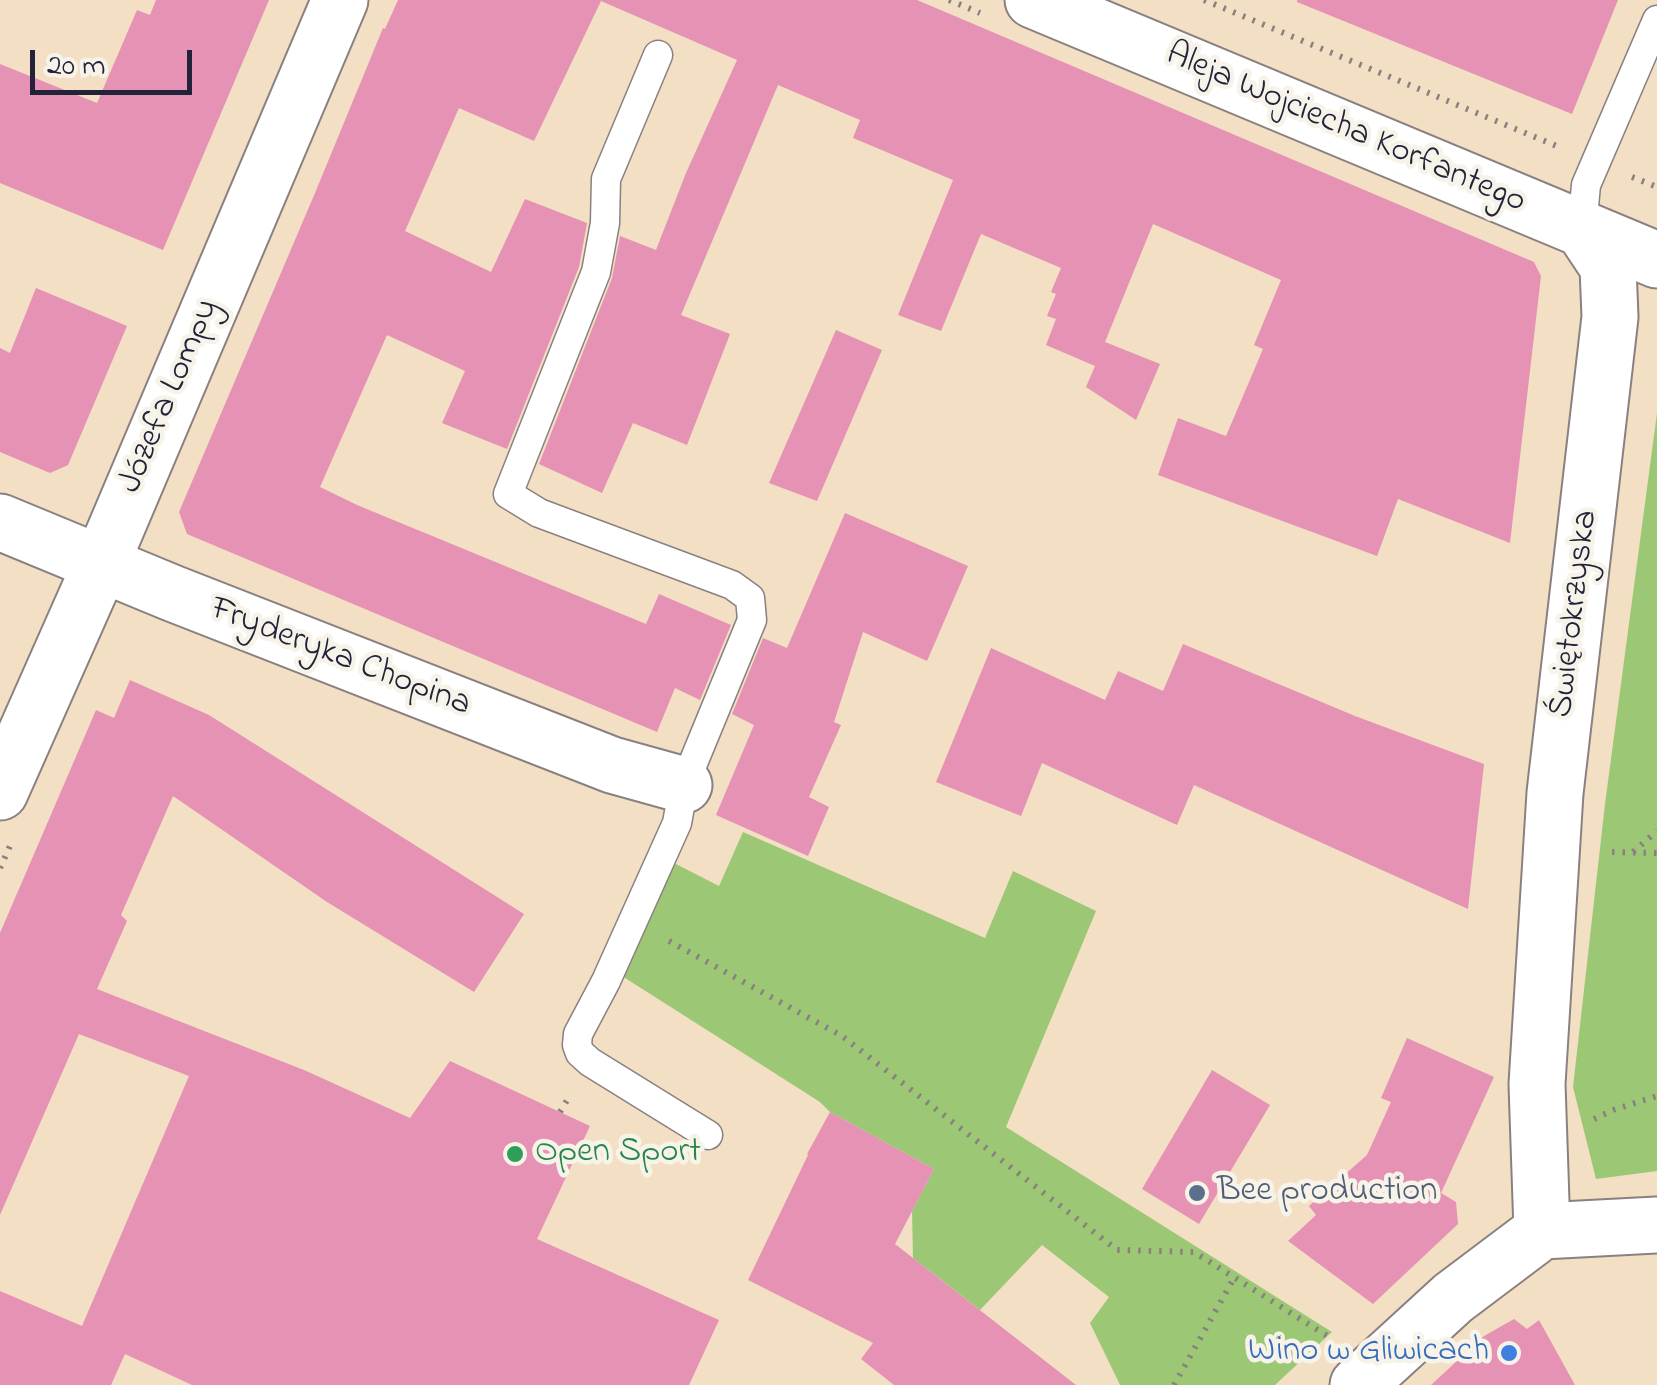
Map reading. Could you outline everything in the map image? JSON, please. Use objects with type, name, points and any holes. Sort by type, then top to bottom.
[{"type":"street","name":"Józefa Lompy","points":[[8,812],[100,564],[340,0]]},
{"type":"street","name":"Aleja Wojciecha Korfantego","points":[[1033,0],[1657,260]]},
{"type":"street","name":"Świętokrzyska","points":[[1542,1231],[1537,1084],[1556,793],[1610,316],[1608,267],[1582,228]]},
{"type":"street","name":"Fryderyka Chopina","points":[[0,522],[612,765],[684,785]]},
{"type":"street","points":[[1364,1380],[1454,1298],[1542,1231],[1657,1225]]},
{"type":"lane","points":[[1582,228],[1586,185],[1657,20]]},
{"type":"lane","points":[[658,55],[606,179],[605,223],[596,272],[508,494],[539,513],[732,585],[750,598],[752,620],[684,785],[677,823],[578,1034],[577,1045],[590,1062],[708,1135]]},
{"type":"path","points":[[1204,0],[1572,152]]},
{"type":"path","points":[[0,868],[8,812]]},
{"type":"path","points":[[1634,852],[1657,830]]},
{"type":"path","points":[[1612,852],[1657,853]]},
{"type":"path","points":[[632,922],[842,1036],[1116,1250],[1194,1252],[1338,1344],[1364,1380]]},
{"type":"path","points":[[1588,1122],[1657,1096]]},
{"type":"path","points":[[1174,1385],[1234,1278]]},
{"type":"green space","points":[[1657,413],[1657,1171],[1596,1179],[1573,1087],[1605,804]]},
{"type":"green space","points":[[743,832],[985,938],[1013,871],[1096,911],[1006,1127],[1332,1332],[1275,1385],[1120,1385],[1090,1323],[1109,1297],[1042,1245],[980,1310],[913,1258],[912,1211],[934,1169],[830,1112],[611,969],[667,846],[674,863],[719,886]]},
{"type":"building","points":[[156,0],[269,0],[163,250],[0,183],[0,64],[97,103],[137,10],[150,15]]},
{"type":"building","points":[[398,0],[917,0],[1534,262],[1541,276],[1510,543],[1398,499],[1377,556],[1158,475],[1178,418],[1226,436],[1263,349],[1254,345],[1281,280],[1153,224],[1105,342],[1160,364],[1136,420],[1086,387],[1095,366],[1046,345],[1056,319],[1047,316],[1056,294],[1051,292],[1061,268],[981,234],[941,331],[898,315],[953,180],[853,138],[860,120],[778,85],[681,315],[730,334],[687,445],[633,423],[602,493],[539,464],[612,278],[620,236],[656,250],[737,60],[601,1],[534,141],[459,108],[405,231],[491,272],[525,199],[587,223],[579,267],[507,449],[442,423],[465,371],[387,335],[320,487],[646,624],[659,594],[731,625],[700,700],[675,688],[657,732],[187,534],[179,512]]},
{"type":"building","points":[[1297,0],[1618,0],[1572,114]]},
{"type":"building","points":[[36,288],[127,326],[68,465],[50,473],[0,452],[0,348],[10,353]]},
{"type":"building","points":[[836,330],[882,350],[817,501],[769,483]]},
{"type":"building","points":[[845,513],[968,566],[927,661],[863,632],[834,722],[841,725],[809,797],[829,807],[808,856],[716,815],[754,725],[732,714],[763,638],[787,648]]},
{"type":"building","points":[[1183,644],[1355,716],[1484,764],[1468,909],[1194,785],[1177,825],[1042,763],[1021,816],[936,782],[991,648],[1105,700],[1118,671],[1163,691]]},
{"type":"building","points":[[130,680],[209,715],[524,914],[474,992],[327,902],[173,796],[121,915],[127,921],[97,989],[304,1070],[410,1118],[450,1061],[590,1126],[537,1239],[719,1320],[689,1385],[192,1385],[125,1354],[111,1385],[0,1385],[0,1291],[82,1326],[189,1076],[79,1034],[0,1215],[0,933],[96,710],[114,718]]},
{"type":"building","points":[[1407,1038],[1494,1077],[1441,1193],[1456,1202],[1458,1224],[1373,1304],[1288,1241],[1316,1215],[1309,1206],[1367,1155],[1391,1102],[1381,1098]]},
{"type":"building","points":[[1212,1070],[1270,1105],[1199,1224],[1142,1189]]},
{"type":"building","points":[[830,1112],[934,1169],[895,1244],[1076,1385],[894,1385],[861,1359],[873,1343],[748,1280]]},
{"type":"building","points":[[1514,1319],[1527,1329],[1539,1320],[1575,1385],[1431,1385],[1484,1336]]},
{"type":"place","name":"Open Sport","points":[[515,1154]]},
{"type":"place","name":"Bee production","points":[[1197,1193]]},
{"type":"place","name":"Wino w Gliwicach","points":[[1509,1353]]}]
